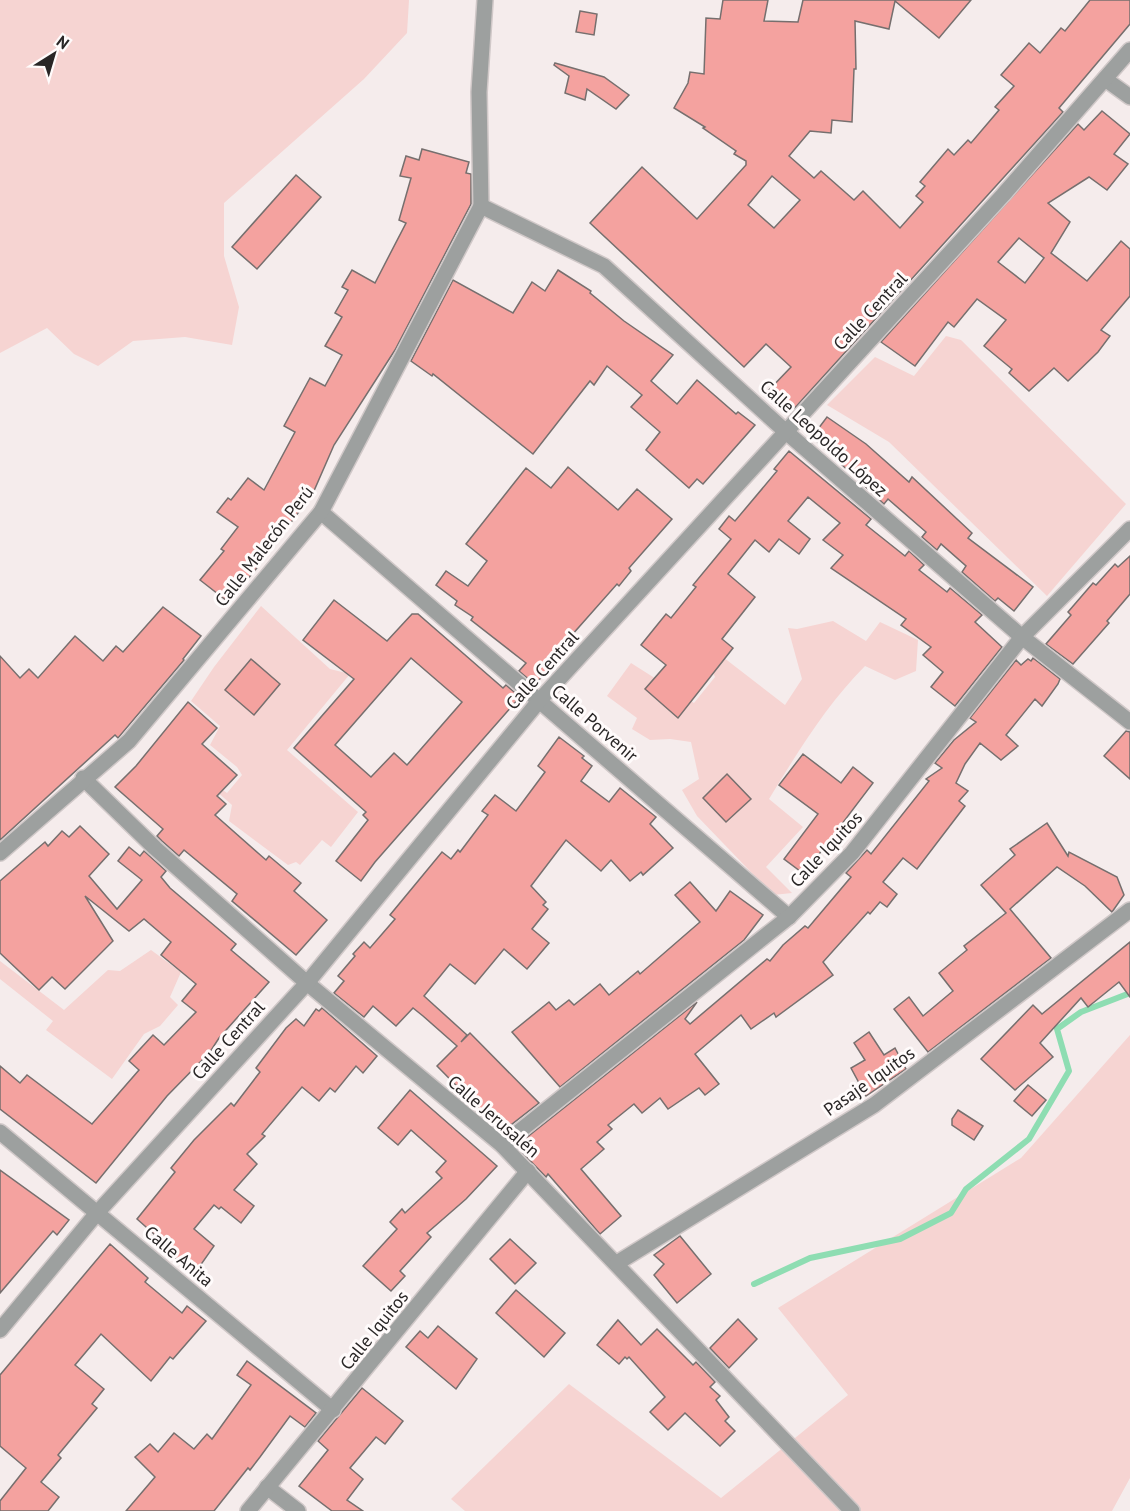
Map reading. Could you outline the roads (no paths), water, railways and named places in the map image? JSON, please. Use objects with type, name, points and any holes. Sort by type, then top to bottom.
[{"type":"street","points":[[481,206],[479,92],[485,0]]},
{"type":"street","name":"Calle Central","points":[[0,1330],[97,1213],[307,983],[539,700],[1003,195],[1130,50]]},
{"type":"street","points":[[1105,79],[1130,97]]},
{"type":"street","name":"Calle Leopoldo López","points":[[481,206],[604,266],[785,431],[1022,637],[1130,722]]},
{"type":"street","name":"Calle Malecón Perú","points":[[0,853],[83,778],[129,741],[321,512],[481,206]]},
{"type":"street","name":"Calle Porvenir","points":[[321,512],[789,916]]},
{"type":"street","name":"Calle Iquitos","points":[[502,1145],[789,916],[852,853],[1022,637],[1130,529]]},
{"type":"street","name":"Calle Jerusalén","points":[[83,778],[155,848],[307,983],[502,1145],[852,1511]]},
{"type":"street","name":"Pasaje Iquitos","points":[[617,1263],[874,1105],[1130,910]]},
{"type":"street","name":"Calle Anita","points":[[0,1132],[333,1410]]},
{"type":"street","name":"Calle Iquitos","points":[[248,1511],[528,1171]]},
{"type":"street","points":[[267,1487],[298,1511]]},
{"type":"waterway","points":[[754,1284],[810,1258],[900,1239],[951,1213],[966,1189],[1029,1139],[1069,1071],[1057,1029],[1081,1012],[1130,993]]}]
